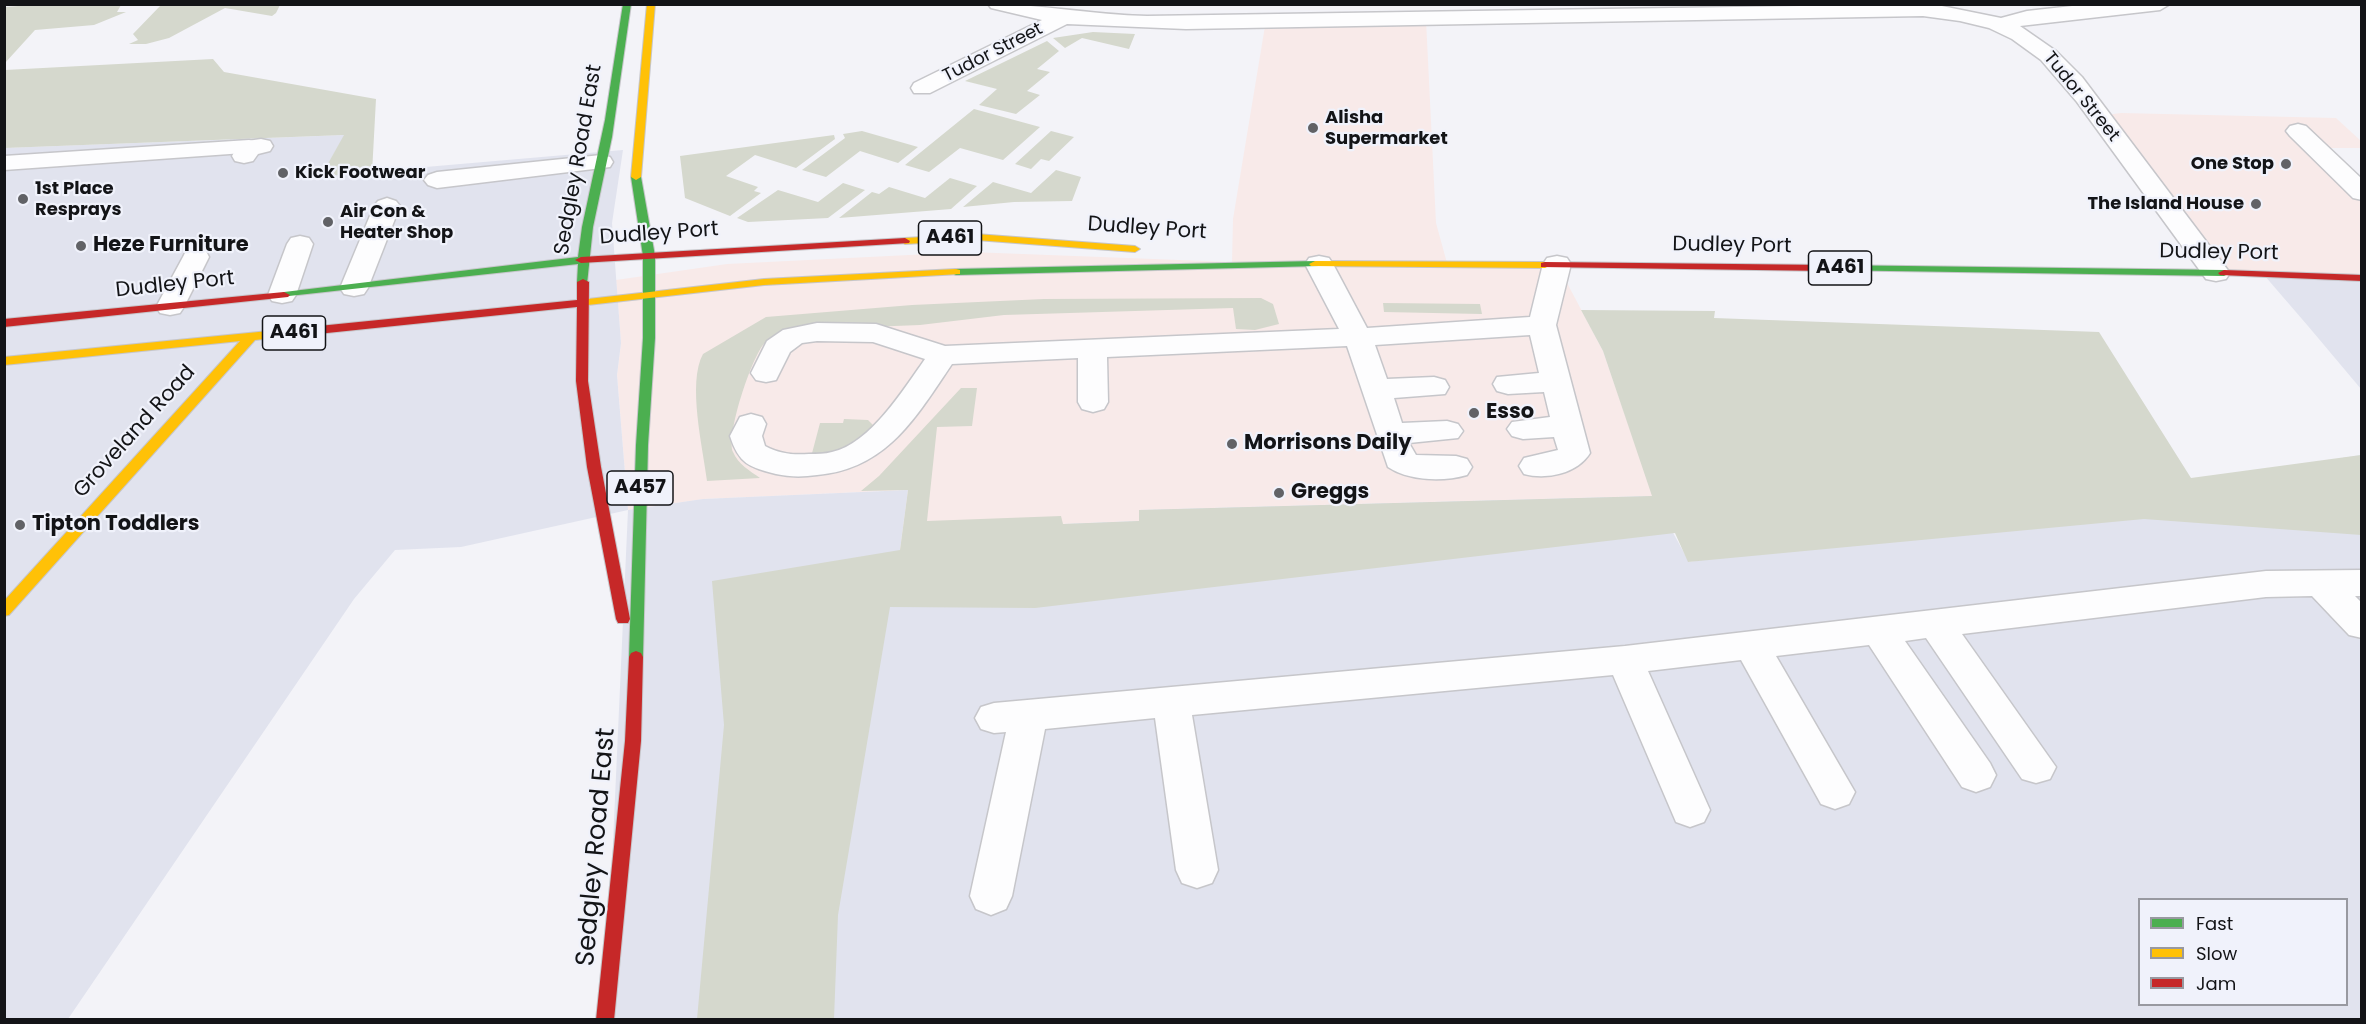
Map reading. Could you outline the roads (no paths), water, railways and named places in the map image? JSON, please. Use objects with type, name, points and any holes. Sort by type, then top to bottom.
[{"type":"main road","name":"Sedgley Road East","points":[[627,4],[582,260],[584,304],[582,381],[594,467],[635,679]]},
{"type":"main road","name":"Sedgley Road East","points":[[605,1020],[633,741],[642,445],[649,338],[648,256],[635,169],[651,4]]},
{"type":"main road","name":"Dudley Port","points":[[4,323],[354,288],[582,260],[976,237],[1154,251]]},
{"type":"main road","name":"Dudley Port","points":[[1177,253],[1319,264]]},
{"type":"main road","name":"Dudley Port","points":[[4,361],[584,304],[764,282],[973,271],[1319,264],[1557,264],[2216,273],[2361,278]]},
{"type":"main road","name":"Groveland Road","points":[[4,611],[87,516],[251,337]]},
{"type":"street","name":"Tudor Street","points":[[998,4],[1024,12],[1105,21],[1492,20],[1923,10],[1956,13],[1999,25],[2020,34],[2045,51],[2064,72],[2216,273]]},
{"type":"street","points":[[1999,25],[2021,11],[2160,4]]},
{"type":"street","name":"Tudor Street","points":[[922,88],[1063,18]]},
{"type":"street","points":[[2298,131],[2361,193]]},
{"type":"street","points":[[4,163],[60,163],[238,151]]},
{"type":"street","points":[[438,180],[601,162]]},
{"type":"street","points":[[354,288],[387,206]]},
{"type":"street","points":[[282,295],[300,244]]},
{"type":"street","points":[[170,307],[196,257]]},
{"type":"street","points":[[1319,264],[1358,338],[1399,459],[1404,464],[1456,467]]},
{"type":"street","points":[[1535,466],[1555,464],[1570,459],[1574,453],[1542,325],[1557,264]]},
{"type":"street","points":[[766,373],[777,347],[793,336],[817,332],[876,333],[943,355],[1358,338],[1542,325]]},
{"type":"street","points":[[1092,349],[1093,402]]},
{"type":"street","points":[[751,424],[746,436],[751,452],[771,464],[805,465],[840,462],[866,448],[904,409],[943,355]]},
{"type":"street","points":[[1508,384],[1556,382]]},
{"type":"street","points":[[1375,389],[1434,387]]},
{"type":"street","points":[[1523,429],[1568,426]]},
{"type":"street","points":[[1390,434],[1447,431]]},
{"type":"street","points":[[2320,583],[2361,625]]},
{"type":"street","points":[[991,896],[1012,716],[1625,660],[2266,584],[2361,583]]},
{"type":"street","points":[[1935,623],[2015,712],[2036,767]]},
{"type":"street","points":[[1878,630],[1976,775]]},
{"type":"street","points":[[1751,645],[1835,792]]},
{"type":"street","points":[[1625,660],[1690,810]]},
{"type":"street","points":[[1171,702],[1197,870]]},
{"type":"place","name":"Alisha Supermarket","points":[[1313,128]]},
{"type":"place","name":"One Stop","points":[[2286,164]]},
{"type":"place","name":"Kick Footwear","points":[[283,173]]},
{"type":"place","name":"1st Place Resprays","points":[[23,199]]},
{"type":"place","name":"The Island House","points":[[2256,204]]},
{"type":"place","name":"Air Con & Heater Shop","points":[[328,222]]},
{"type":"place","name":"Heze Furniture","points":[[81,246]]},
{"type":"place","name":"Esso","points":[[1474,413]]},
{"type":"place","name":"Morrisons Daily","points":[[1232,444]]},
{"type":"place","name":"Greggs","points":[[1279,493]]},
{"type":"place","name":"Tipton Toddlers","points":[[20,525]]}]
